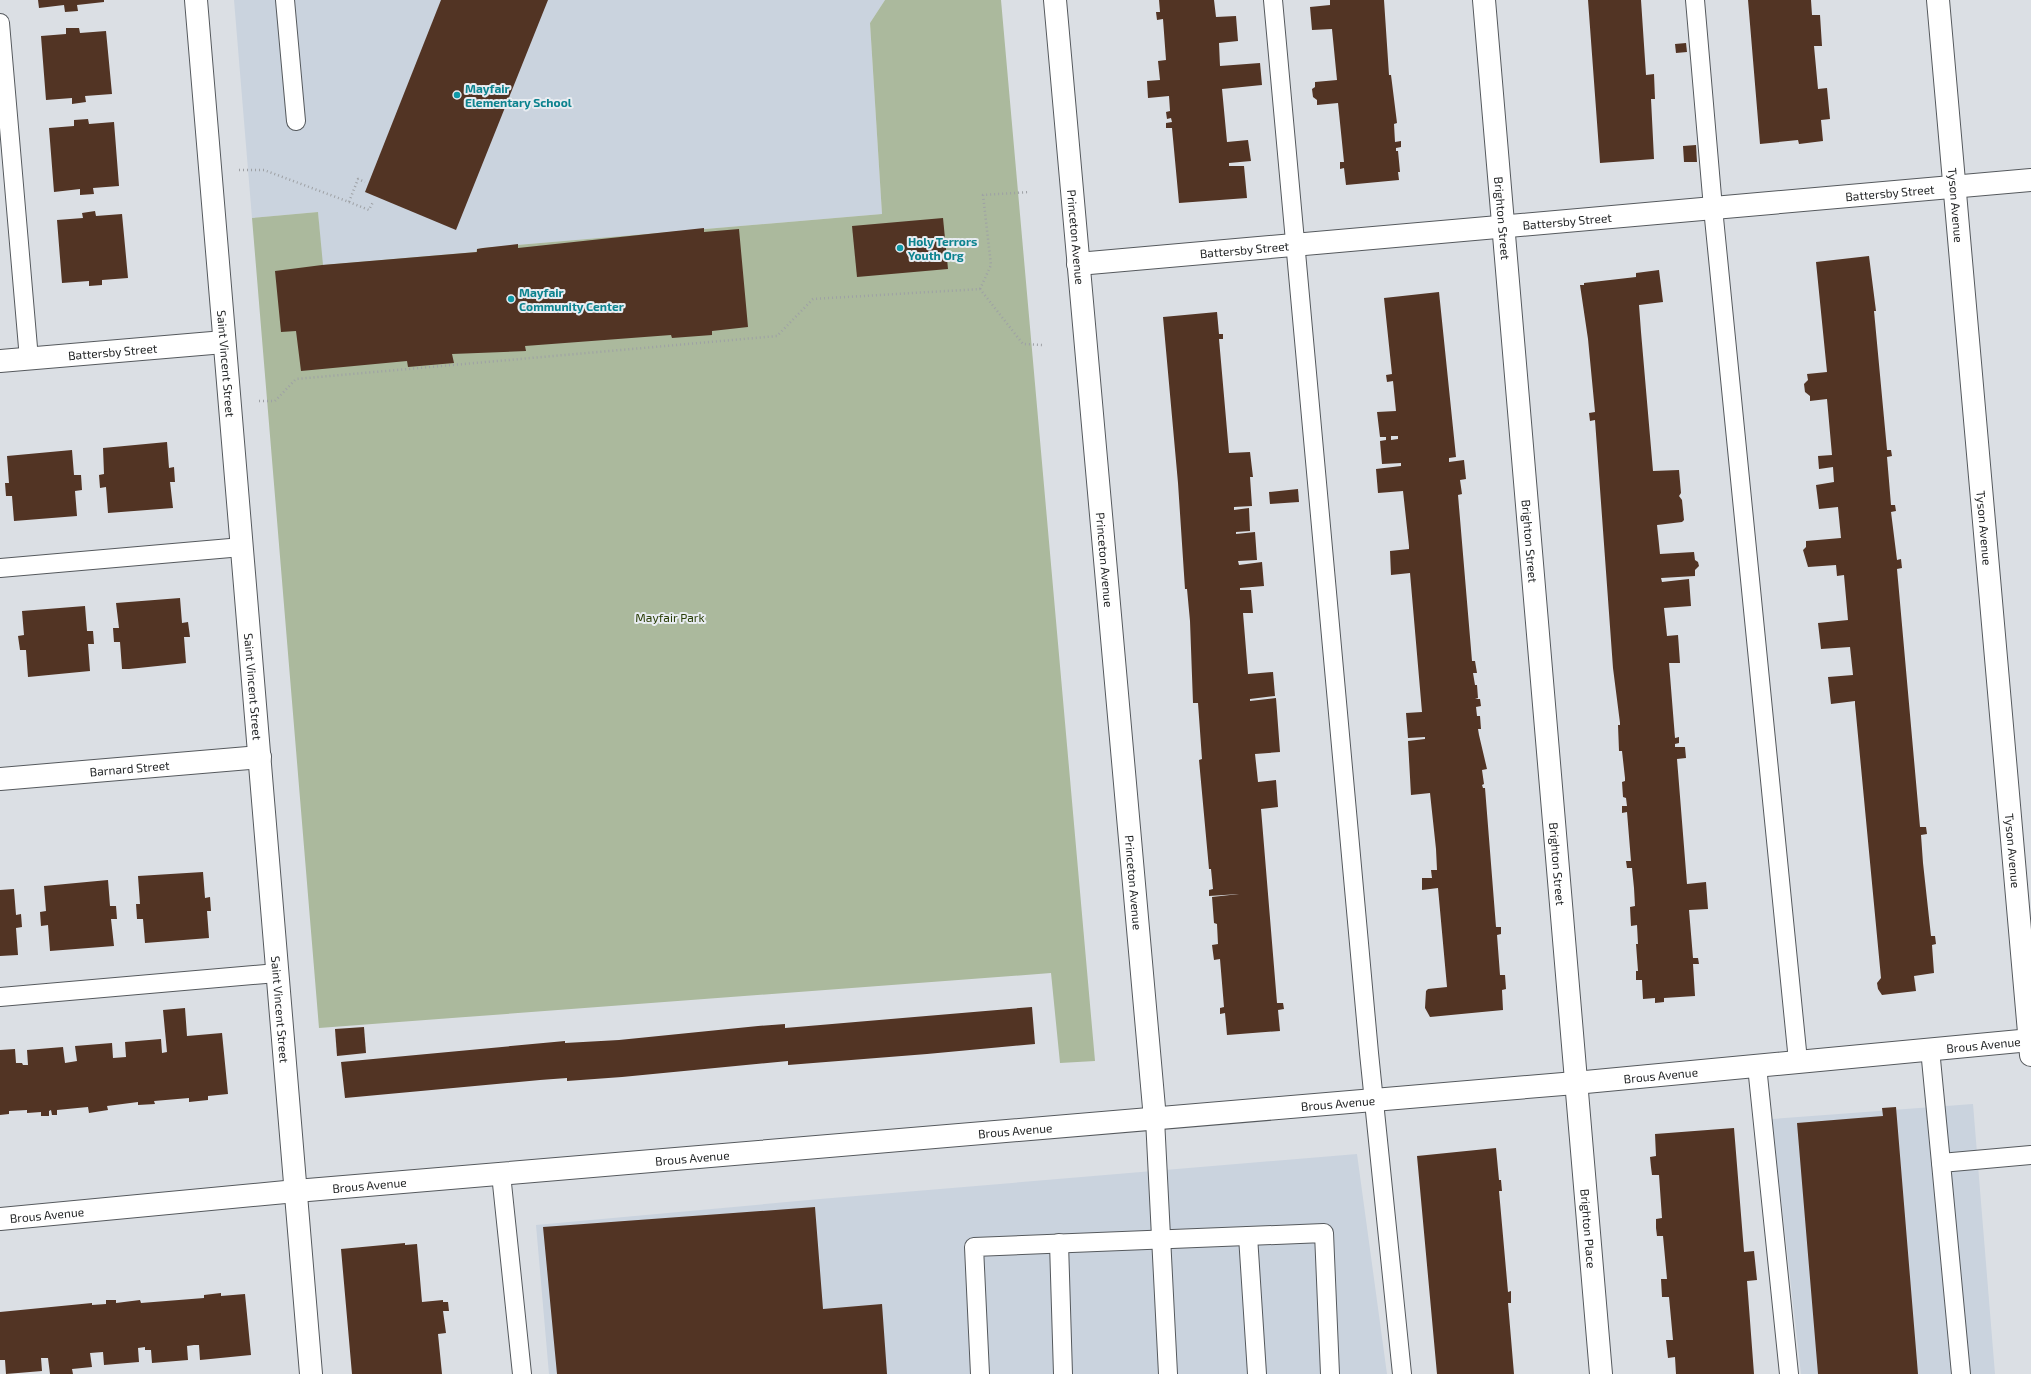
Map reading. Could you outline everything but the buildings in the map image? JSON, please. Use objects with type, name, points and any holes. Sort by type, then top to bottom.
[{"type":"street","name":"Saint Vincent Street","points":[[196,0],[311,1374]]},
{"type":"street","name":"Princeton Avenue","points":[[1055,0],[1155,1119]]},
{"type":"street","name":"Brighton Street","points":[[1484,0],[1575,1083]]},
{"type":"street","name":"Tyson Avenue","points":[[1938,0],[2031,1045]]},
{"type":"street","name":"Battersby Street","points":[[1078,264],[2031,180]]},
{"type":"street","name":"Battersby Street","points":[[0,361],[224,342]]},
{"type":"street","name":"Barnard Street","points":[[0,779],[260,757]]},
{"type":"street","name":"Brous Avenue","points":[[0,1219],[296,1191],[1575,1083],[1930,1049],[2031,1045]]},
{"type":"street","name":"Brighton Place","points":[[1575,1083],[1601,1374]]},
{"type":"lane","points":[[285,0],[296,121]]},
{"type":"lane","points":[[1273,0],[1373,1100],[1402,1374]]},
{"type":"lane","points":[[1695,0],[1713,208],[1798,1061]]},
{"type":"lane","points":[[0,23],[29,359]]},
{"type":"lane","points":[[0,568],[242,547]]},
{"type":"lane","points":[[0,997],[277,973]]},
{"type":"lane","points":[[1930,1049],[1961,1374]]},
{"type":"lane","points":[[1757,1066],[1789,1374]]},
{"type":"lane","points":[[1155,1119],[1168,1374]]},
{"type":"lane","points":[[1941,1163],[2031,1155]]},
{"type":"lane","points":[[501,1174],[522,1374]]},
{"type":"lane","points":[[980,1374],[974,1247],[1324,1233],[1330,1374]]},
{"type":"lane","points":[[1248,1236],[1257,1374]]},
{"type":"lane","points":[[1059,1243],[1063,1374]]},
{"type":"path","points":[[239,170],[264,170],[369,210],[373,202]]},
{"type":"path","points":[[349,202],[358,179],[365,182]]},
{"type":"path","points":[[980,289],[991,265],[983,194],[1029,192]]},
{"type":"path","points":[[980,289],[1023,344],[1042,345]]},
{"type":"path","points":[[258,402],[275,402],[296,379],[777,336],[813,300],[980,289]]},
{"type":"shaded area","points":[[234,0],[885,0],[870,23],[882,214],[483,248],[477,252],[322,265],[318,212],[252,218]]},
{"type":"shaded area","points":[[1973,1104],[1995,1374],[1801,1374],[1772,1119]]},
{"type":"shaded area","points":[[1357,1154],[1387,1374],[549,1374],[536,1225],[820,1199]]},
{"type":"green space","name":"Mayfair Park","points":[[885,0],[1001,0],[1095,1061],[1060,1063],[1051,973],[319,1028],[252,218],[318,212],[323,265],[476,252],[477,249],[483,248],[882,214],[870,23]]},
{"type":"place","name":"Mayfair Elementary School","points":[[457,95]]},
{"type":"place","name":"Holy Terrors Youth Org","points":[[900,248]]},
{"type":"place","name":"Mayfair Community Center","points":[[511,299]]}]
